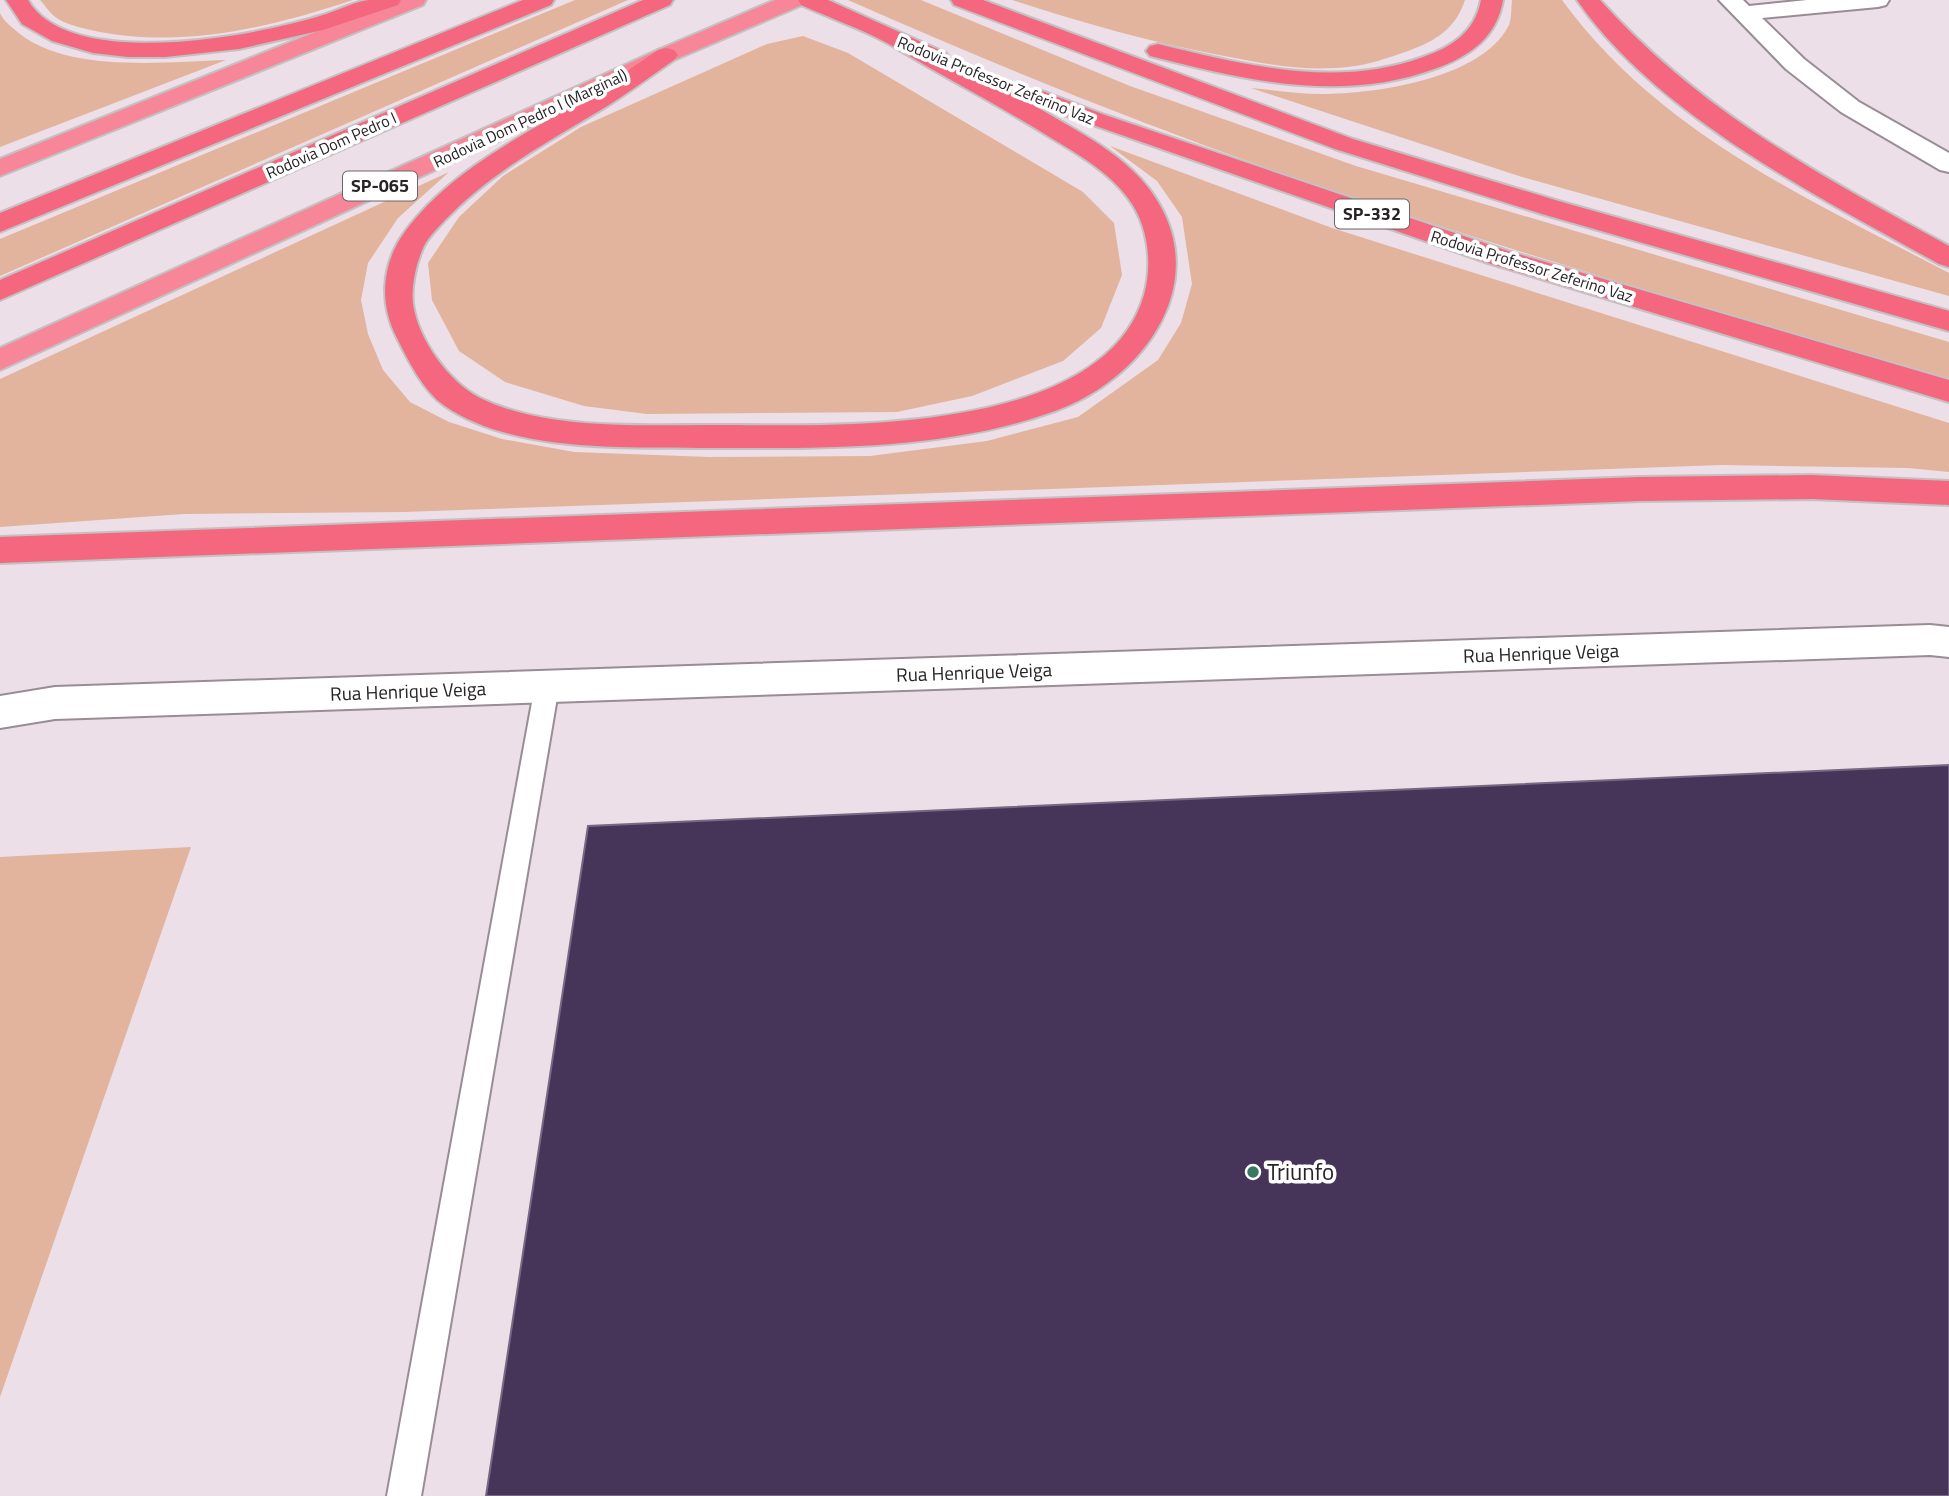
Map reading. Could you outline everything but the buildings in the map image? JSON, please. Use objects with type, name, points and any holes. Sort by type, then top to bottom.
[{"type":"highway","points":[[17,0],[30,20],[54,33],[85,43],[123,48],[169,49],[252,40],[306,27],[390,0]]},
{"type":"highway","points":[[0,168],[415,0]]},
{"type":"highway","points":[[0,223],[543,0]]},
{"type":"highway","name":"Rodovia Dom Pedro I","points":[[0,290],[662,0]]},
{"type":"highway","name":"Rodovia Dom Pedro I (Marginal)","points":[[0,360],[666,55],[794,0]]},
{"type":"highway","name":"Rodovia Professor Zeferino Vaz","points":[[808,0],[915,50],[1096,120],[1498,257],[1949,391]]},
{"type":"highway","points":[[962,0],[1344,144],[1552,208],[1949,321]]},
{"type":"highway","points":[[973,0],[1203,63],[1294,80],[1335,82],[1404,73],[1455,52],[1476,38],[1485,25],[1492,0]]},
{"type":"highway","points":[[1588,0],[1608,26],[1660,76],[1728,130],[1949,258]]},
{"type":"highway","points":[[666,55],[588,107],[498,159],[454,194],[412,241],[402,270],[399,307],[415,346],[449,393],[484,413],[528,425],[611,436],[740,437],[888,432],[978,422],[1047,403],[1118,358],[1143,333],[1158,304],[1164,265],[1156,223],[1131,184],[1084,147],[992,91],[915,50]]},
{"type":"highway","points":[[0,550],[1640,489],[1812,487],[1949,493]]},
{"type":"street","points":[[1737,6],[1878,0]]},
{"type":"street","points":[[1737,6],[1795,65],[1850,107],[1949,164]]},
{"type":"street","name":"Rua Henrique Veiga","points":[[0,712],[55,703],[1902,641],[1949,642]]},
{"type":"lane","points":[[404,1496],[547,686]]},
{"type":"shaded area","points":[[40,0],[353,0],[260,26],[164,38],[100,32],[76,26],[54,16]]},
{"type":"shaded area","points":[[575,0],[628,0],[0,276],[0,239]]},
{"type":"shaded area","points":[[848,0],[921,0],[1130,86],[1356,166],[1949,342],[1949,380],[1563,265],[1333,191],[1088,101]]},
{"type":"shaded area","points":[[1012,0],[1465,0],[1456,18],[1444,32],[1418,47],[1363,65],[1298,68],[1167,44]]},
{"type":"shaded area","points":[[1512,0],[1562,0],[1600,47],[1643,88],[1689,125],[1790,189],[1949,273],[1949,296],[1522,177],[1251,88],[1321,94],[1369,91],[1397,87],[1451,71],[1475,59],[1494,45],[1508,27]]},
{"type":"shaded area","points":[[0,13],[4,20],[34,43],[59,53],[86,59],[144,63],[226,60],[0,147]]},
{"type":"shaded area","points":[[803,36],[848,53],[1083,192],[1114,223],[1122,275],[1101,328],[1063,361],[972,396],[897,412],[647,414],[584,406],[505,382],[459,351],[432,300],[428,263],[459,217],[503,176],[581,127],[767,44]]},
{"type":"shaded area","points":[[1110,146],[1332,228],[1949,423],[1949,472],[1908,468],[1722,465],[404,512],[184,514],[0,527],[0,379],[449,172],[398,218],[368,263],[361,300],[368,334],[383,370],[410,402],[449,422],[502,439],[574,452],[709,457],[870,456],[987,441],[1078,417],[1158,360],[1181,323],[1192,284],[1182,217],[1157,181]]},
{"type":"shaded area","points":[[191,847],[0,1397],[0,857]]},
{"type":"place","name":"Triunfo","points":[[1253,1172]]}]
